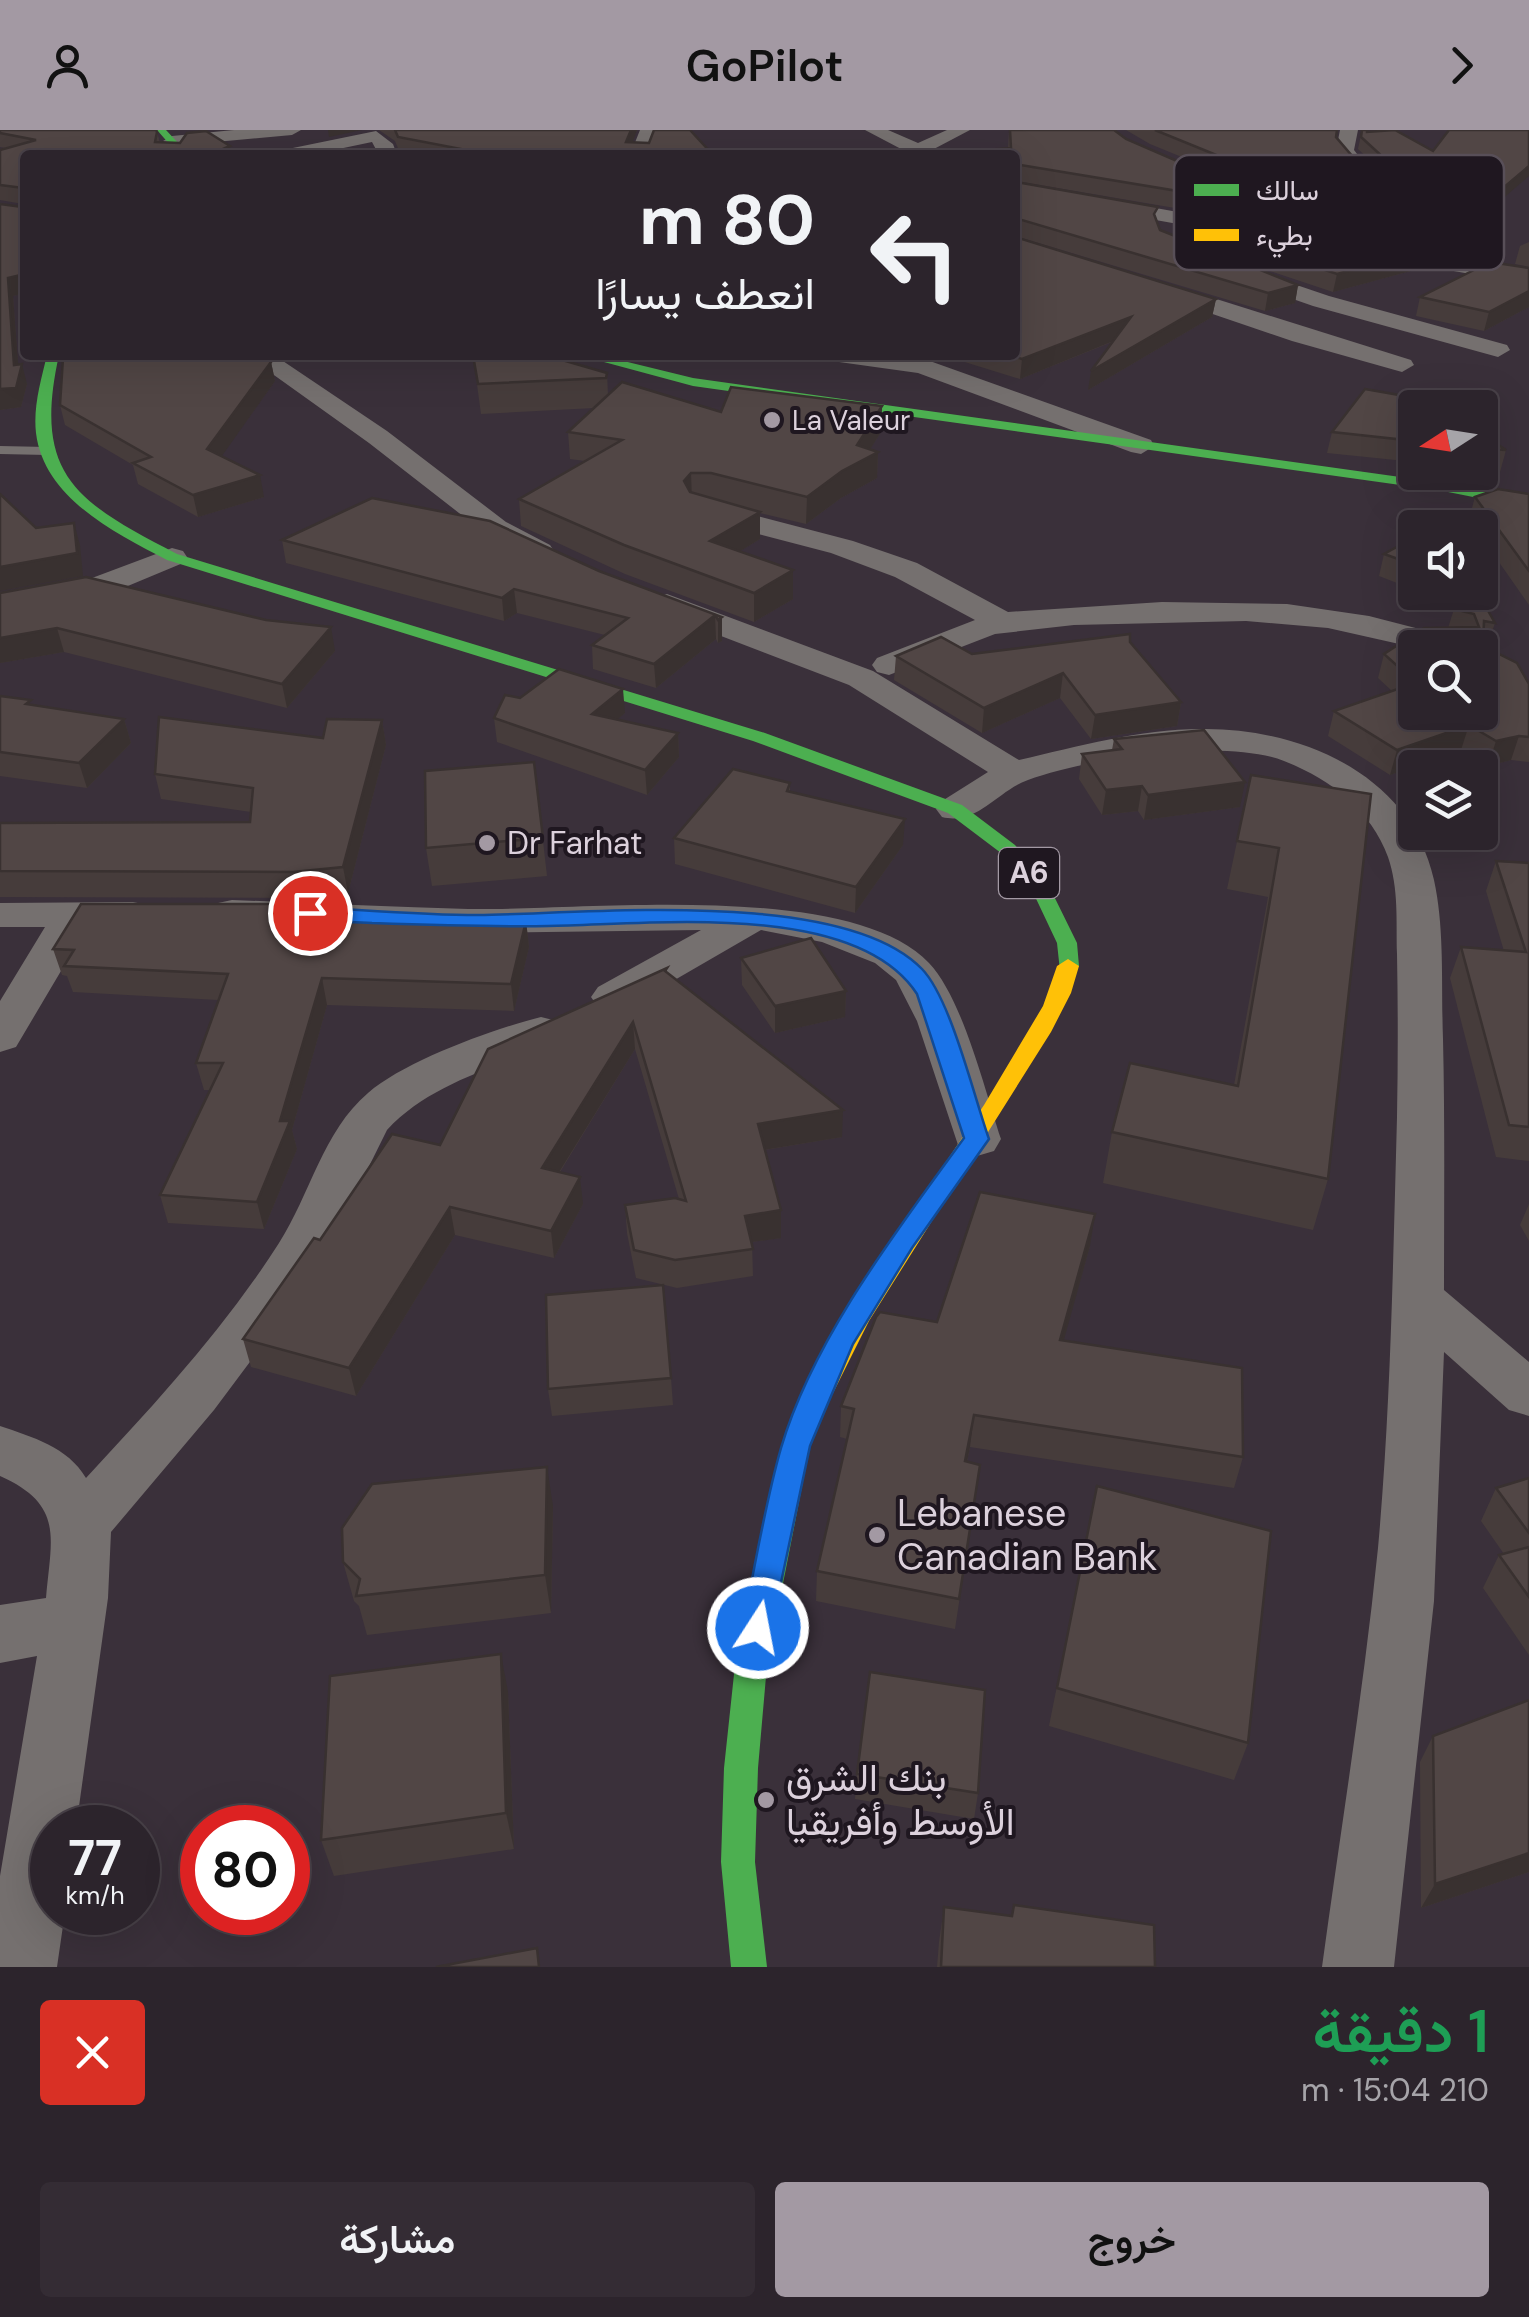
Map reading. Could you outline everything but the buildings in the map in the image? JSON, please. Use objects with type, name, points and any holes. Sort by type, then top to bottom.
[{"type":"highway","points":[[48,452],[43,424],[52,360]]},
{"type":"highway","points":[[601,360],[712,385],[1443,487],[1529,504]]},
{"type":"highway","name":"A6","points":[[48,452],[88,504],[138,540],[172,557],[759,737],[955,809],[1008,849],[1058,914],[1067,943],[1068,970],[1058,1000],[976,1139],[903,1242],[841,1340],[796,1446],[751,1665],[743,1750],[738,1862],[749,1967]]},
{"type":"street","points":[[168,142],[292,130]]},
{"type":"street","points":[[874,130],[912,150]]},
{"type":"street","points":[[924,150],[961,130]]},
{"type":"street","points":[[1348,130],[1345,150],[1349,155]]},
{"type":"street","points":[[307,150],[376,136],[388,150]]},
{"type":"street","points":[[1020,190],[1174,218]]},
{"type":"street","points":[[1166,240],[1165,230],[1174,220]]},
{"type":"street","points":[[1236,270],[1321,301],[1498,350]]},
{"type":"street","points":[[1487,270],[1529,276]]},
{"type":"street","points":[[1137,281],[1300,336],[1402,365]]},
{"type":"street","points":[[265,360],[378,437],[496,528],[562,561]]},
{"type":"street","points":[[902,361],[1141,446]]},
{"type":"street","points":[[702,510],[842,547],[906,570],[1004,622]]},
{"type":"street","points":[[0,633],[172,557]]},
{"type":"street","points":[[0,605],[100,586]]},
{"type":"street","points":[[630,590],[860,678],[1013,772]]},
{"type":"street","points":[[860,678],[937,642],[1004,622],[1139,612],[1290,611],[1367,622],[1398,631]]},
{"type":"street","points":[[955,809],[1013,772],[1186,741],[1258,742],[1293,748],[1328,765],[1378,806],[1392,823],[1411,867],[1422,1038],[1418,1376],[1403,1599],[1358,1967]]},
{"type":"street","points":[[0,915],[184,912],[471,921],[754,917],[832,930],[864,941],[914,973],[939,1021],[976,1139]]},
{"type":"street","points":[[0,1037],[72,915]]},
{"type":"street","points":[[82,1523],[206,1381],[268,1300],[308,1240],[365,1126],[386,1102],[614,997],[754,917]]},
{"type":"street","points":[[1418,1298],[1529,1394]]},
{"type":"street","points":[[0,1450],[41,1468],[58,1482],[82,1523],[73,1622],[21,1967]]},
{"type":"street","points":[[0,1634],[73,1622]]},
{"type":"lane","points":[[0,450],[48,452]]},
{"type":"traffic: fast","points":[[161,130],[176,146],[174,150]]},
{"type":"traffic: fast","points":[[52,360],[42,419],[51,461],[77,496],[133,536],[172,557],[759,737],[955,809],[1008,849],[1040,886],[1067,943],[1068,966]]},
{"type":"traffic: fast","points":[[604,360],[693,382],[1443,487],[1529,504]]},
{"type":"traffic: fast","points":[[749,1967],[738,1862],[741,1768],[751,1665],[796,1446],[815,1401]]},
{"type":"traffic: slow","points":[[815,1401],[859,1314],[1040,1032],[1060,993],[1068,966]]},
{"type":"place","name":"La Valeur","points":[[772,420]]},
{"type":"place","name":"Dr Farhat","points":[[487,843]]},
{"type":"place","name":"Lebanese Canadian Bank","points":[[877,1535]]},
{"type":"place","name":"بنك الشرق الأوسط وأفريقيا","points":[[766,1800]]},
{"type":"route","points":[[310,913],[562,922],[754,917],[832,930],[864,941],[890,954],[914,973],[928,994],[976,1139],[903,1242],[841,1340],[796,1446],[758,1628]]}]
